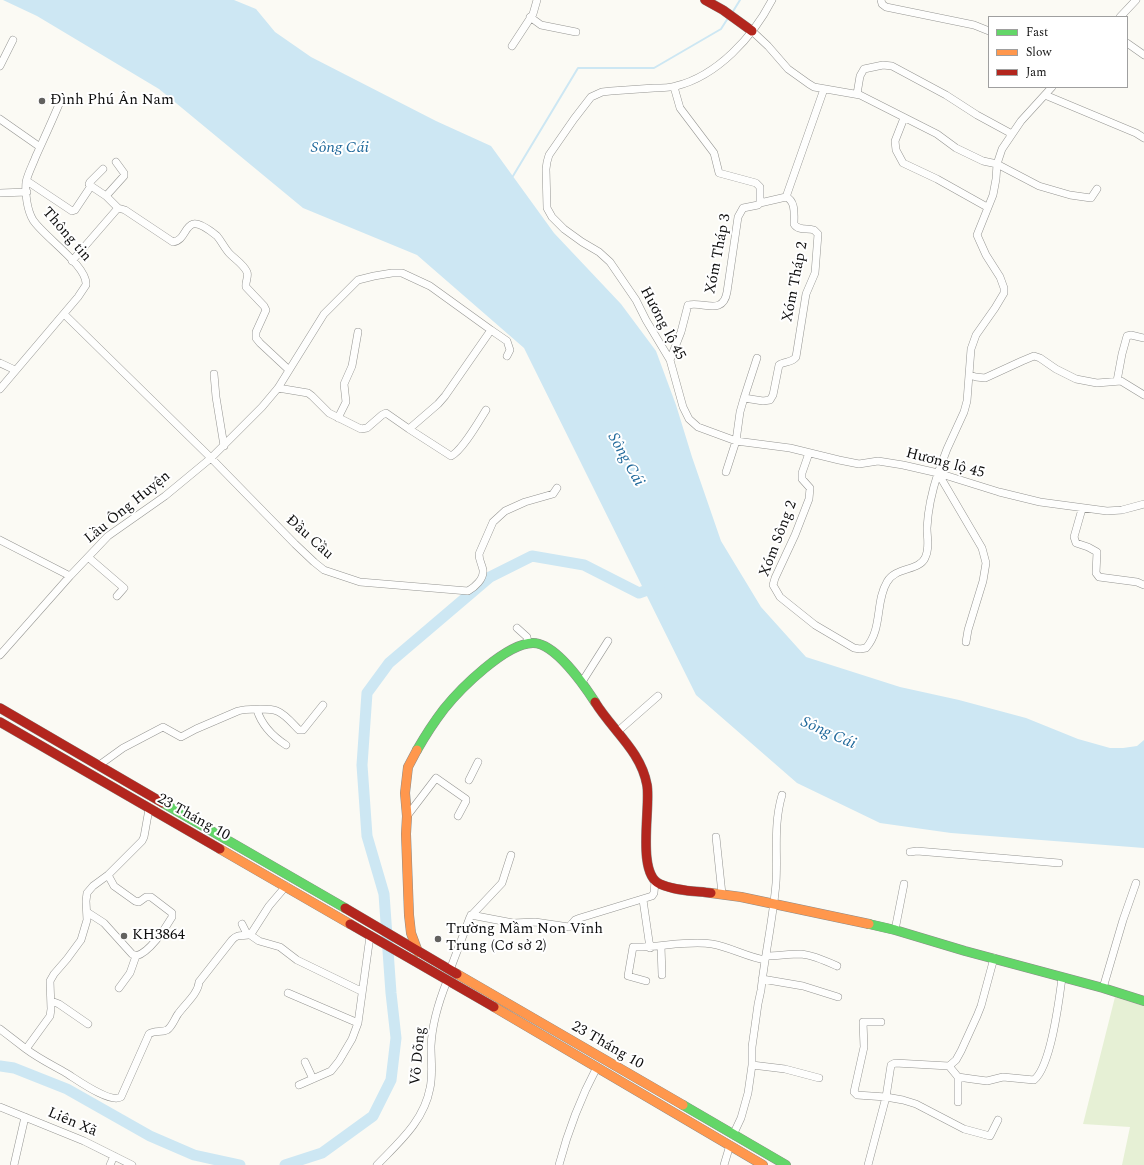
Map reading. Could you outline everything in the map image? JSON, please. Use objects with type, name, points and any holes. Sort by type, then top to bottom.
[{"type":"main road","points":[[705,0],[723,10],[752,31]]},
{"type":"main road","points":[[416,951],[410,926],[405,793],[408,767],[436,720],[462,690],[496,659],[514,648],[528,643],[538,644],[550,650],[568,665],[582,682],[598,707],[632,750],[645,779],[648,796],[646,854],[649,869],[655,881],[668,887],[682,890],[722,894],[834,916],[895,930],[959,950],[1103,988],[1144,1001]]},
{"type":"main road","name":"23 Tháng 10","points":[[0,708],[154,799],[242,848],[416,951],[786,1165]]},
{"type":"main road","name":"23 Tháng 10","points":[[0,722],[149,809],[286,886],[763,1165]]},
{"type":"main road","points":[[149,809],[154,799]]},
{"type":"main road","points":[[447,981],[450,970]]},
{"type":"main road","points":[[730,1145],[733,1135]]},
{"type":"street","points":[[512,46],[530,17],[537,0]]},
{"type":"street","name":"Hương lộ 45","points":[[772,0],[752,31],[736,48],[714,67],[698,77],[674,87],[602,92],[591,97],[549,155],[547,162],[546,202],[549,212],[552,217],[574,236],[608,258],[636,300],[670,360],[683,407],[689,419],[702,429],[736,440],[790,448],[859,464],[878,461],[938,473],[1022,498],[1082,509],[1107,511],[1122,510],[1144,504]]},
{"type":"street","points":[[881,0],[882,4],[886,6],[974,26],[988,31]]},
{"type":"street","points":[[1121,16],[1136,0]]},
{"type":"street","points":[[530,17],[541,25],[576,32]]},
{"type":"street","points":[[752,31],[768,46],[792,73],[809,84],[824,89],[857,94],[937,134],[956,148],[978,159],[997,164],[1039,186],[1064,194],[1084,198],[1090,198],[1097,189]]},
{"type":"street","points":[[0,66],[13,40]]},
{"type":"street","points":[[1128,44],[1144,55]]},
{"type":"street","points":[[857,94],[860,76],[864,69],[874,66],[887,65],[946,94],[977,115],[1012,134]]},
{"type":"street","points":[[674,87],[681,110],[714,153],[718,172],[759,185],[760,202]]},
{"type":"street","points":[[966,642],[968,630],[983,581],[986,563],[982,548],[938,473],[964,412],[967,400],[970,349],[976,335],[1004,293],[1004,288],[1000,277],[986,255],[977,235],[993,195],[997,164],[1002,148],[1021,121],[1051,88]]},
{"type":"street","points":[[786,197],[824,89]]},
{"type":"street","points":[[1045,95],[1136,133],[1144,138]]},
{"type":"street","name":"Thông tin","points":[[0,389],[84,290],[86,285],[85,277],[72,260],[36,224],[31,215],[26,192],[26,181],[29,172],[62,97]]},
{"type":"street","points":[[904,118],[895,141],[896,150],[903,163],[937,179],[988,208]]},
{"type":"street","points":[[0,119],[40,146]]},
{"type":"street","points":[[106,196],[124,176],[124,172],[116,162]]},
{"type":"street","points":[[26,181],[72,212],[75,210],[91,186],[89,184],[90,182],[103,168]]},
{"type":"street","points":[[91,186],[106,196],[118,208],[125,210],[173,242],[180,239],[188,227],[194,224],[200,225],[216,236],[228,252],[247,270],[248,275],[245,282],[246,287],[265,308],[265,312],[256,332],[256,338],[289,370]]},
{"type":"street","points":[[0,193],[26,192]]},
{"type":"street","name":"Xóm Tháp 3","points":[[670,360],[681,332],[688,305],[718,306],[724,301],[727,292],[736,223],[743,208],[757,206],[760,202],[786,197]]},
{"type":"street","name":"Xóm Tháp 2","points":[[744,398],[763,401],[770,400],[778,365],[795,358],[806,294],[814,273],[818,234],[814,230],[795,227],[793,204],[791,200],[786,197]]},
{"type":"street","points":[[72,260],[118,208]]},
{"type":"street","name":"Lầu Ông Huyện","points":[[0,655],[88,556],[113,532],[154,504],[211,458],[262,407],[278,388],[324,314],[358,280],[398,273],[412,277],[430,286],[508,342],[510,350],[507,356]]},
{"type":"street","name":"Đầu Cầu","points":[[64,314],[211,458],[295,544],[324,570],[360,582],[467,591],[476,585],[483,574],[479,554],[493,522],[505,511],[525,502],[554,494],[557,488]]},
{"type":"street","points":[[409,429],[445,396],[492,330]]},
{"type":"street","points":[[338,418],[346,402],[344,384],[352,366],[358,332]]},
{"type":"street","points":[[1117,381],[1122,354],[1128,336],[1131,335],[1144,338]]},
{"type":"street","points":[[969,375],[986,378],[1034,356],[1076,379],[1097,383],[1121,381],[1144,394]]},
{"type":"street","points":[[726,472],[736,440],[740,412],[757,358]]},
{"type":"street","points":[[0,363],[15,370]]},
{"type":"street","points":[[214,374],[224,446]]},
{"type":"street","points":[[278,388],[308,393],[317,400],[325,411],[358,429],[364,429],[370,426],[386,413],[451,456],[467,439],[486,410]]},
{"type":"street","name":"Xóm Sông 2","points":[[809,453],[802,472],[802,479],[810,488],[809,499],[796,535],[773,585],[780,597],[815,625],[846,644],[860,649],[866,648],[873,638],[883,592],[892,575],[921,563],[925,559],[928,548],[927,528],[929,507],[938,473]]},
{"type":"street","points":[[1082,509],[1074,537],[1076,543],[1097,552],[1096,573],[1099,576],[1137,582],[1144,585]]},
{"type":"street","points":[[0,540],[70,576]]},
{"type":"street","points":[[88,556],[124,588],[117,596]]},
{"type":"street","points":[[517,628],[527,637],[528,643]]},
{"type":"street","points":[[582,682],[608,641]]},
{"type":"street","points":[[618,732],[658,696]]},
{"type":"street","points":[[98,766],[123,748],[162,728],[165,728],[181,737],[238,711],[257,710],[277,711],[299,730],[303,730],[323,705]]},
{"type":"street","points":[[257,710],[264,726],[270,733],[286,745]]},
{"type":"street","points":[[469,780],[478,762]]},
{"type":"street","points":[[407,816],[436,778],[466,799],[458,816]]},
{"type":"street","points":[[733,1135],[741,1118],[748,1094],[752,1065],[752,1051],[774,904],[777,867],[776,821],[782,795]]},
{"type":"street","points":[[26,1048],[50,1016],[51,978],[79,944],[86,925],[87,893],[92,886],[108,874],[142,841],[149,809]]},
{"type":"street","points":[[716,837],[722,894]]},
{"type":"street","points":[[910,852],[917,851],[1059,863]]},
{"type":"street","points":[[450,970],[471,915],[502,883],[511,855]]},
{"type":"street","points":[[108,874],[114,886],[135,901],[139,902],[146,897],[151,897],[172,913],[170,922],[152,945],[136,956],[130,973],[120,988]]},
{"type":"street","points":[[471,915],[513,923],[535,922],[569,927],[575,920],[580,918],[652,896],[654,893],[655,881]]},
{"type":"street","points":[[1103,988],[1123,920],[1136,883]]},
{"type":"street","points":[[895,930],[904,884]]},
{"type":"street","points":[[249,935],[269,906],[286,886]]},
{"type":"street","points":[[643,900],[650,948]]},
{"type":"street","points":[[87,912],[104,923],[132,954],[136,956]]},
{"type":"street","points":[[242,924],[249,935],[261,942],[280,947],[297,960],[361,991]]},
{"type":"street","points":[[0,1029],[38,1058],[66,1073],[92,1090],[120,1098],[149,1034],[170,1028],[179,1012],[198,989],[199,982],[232,940],[238,935],[249,935]]},
{"type":"street","points":[[299,1085],[333,1069],[348,1047],[358,1022],[361,991],[371,936]]},
{"type":"street","points":[[646,980],[628,976],[633,947],[650,948],[661,946],[712,944],[765,958],[799,954],[810,956],[838,966]]},
{"type":"street","points":[[661,946],[662,975]]},
{"type":"street","points":[[868,1165],[886,1097],[890,1065],[895,1063],[949,1066],[953,1064],[981,1006],[994,958]]},
{"type":"street","points":[[958,1077],[987,1081],[1003,1077],[1034,1080],[1038,1076],[1046,1057],[1054,1032],[1062,978]]},
{"type":"street","points":[[762,979],[803,986],[838,997]]},
{"type":"street","name":"Võ Dõng","points":[[377,1165],[408,1132],[417,1120],[427,1099],[431,1088],[432,1034],[447,981]]},
{"type":"street","points":[[288,993],[358,1022]]},
{"type":"street","points":[[50,1001],[59,1004],[88,1024]]},
{"type":"street","points":[[881,1022],[863,1022],[864,1047],[854,1092],[857,1095],[863,1097],[886,1097],[916,1104],[964,1129],[990,1136],[998,1120]]},
{"type":"street","points":[[305,1062],[313,1079]]},
{"type":"street","points":[[752,1065],[786,1069],[819,1078]]},
{"type":"street","points":[[949,1066],[958,1077],[958,1102]]},
{"type":"street","points":[[559,1165],[580,1101],[597,1067]]},
{"type":"street","name":"Liên Xã","points":[[0,1107],[84,1141],[132,1165]]},
{"type":"street","points":[[14,1165],[25,1117]]},
{"type":"street","points":[[724,1165],[730,1145]]},
{"type":"street","points":[[110,1165],[114,1156]]},
{"type":"green space","points":[[1115,997],[1144,1006],[1144,1165],[1122,1165],[1130,1127],[1083,1124]]},
{"type":"water","name":"Sông Cái","points":[[3,0],[234,0],[256,9],[275,32],[311,57],[436,121],[491,146],[554,233],[621,304],[656,351],[676,405],[721,541],[761,607],[806,657],[900,687],[959,700],[1026,718],[1078,739],[1110,748],[1137,746],[1144,740],[1144,848],[951,833],[880,823],[797,783],[696,695],[524,348],[417,255],[303,208],[159,89],[37,16]]},
{"type":"waterway","points":[[732,13],[740,0]]},
{"type":"waterway","points":[[513,176],[578,68],[654,68],[721,29],[728,18]]},
{"type":"waterway","points":[[285,1165],[322,1153],[373,1116],[391,1080],[396,1038],[391,993],[384,894],[367,836],[362,765],[367,693],[389,663],[490,577],[532,556],[584,565],[639,593],[659,586]]},
{"type":"waterway","points":[[0,1066],[14,1068],[67,1089],[150,1136],[194,1155],[240,1165]]},
{"type":"traffic: fast","points":[[417,750],[440,714],[451,700],[484,668],[510,650],[522,645],[533,643],[542,645],[559,657],[568,666],[595,702]]},
{"type":"traffic: fast","points":[[163,803],[345,908]]},
{"type":"traffic: fast","points":[[869,924],[1103,988],[1144,1001]]},
{"type":"traffic: fast","points":[[683,1105],[786,1165]]},
{"type":"traffic: slow","points":[[417,750],[408,767],[405,793],[407,816],[406,834],[409,915],[411,933],[418,952]]},
{"type":"traffic: slow","points":[[220,849],[350,924]]},
{"type":"traffic: slow","points":[[711,893],[741,897],[869,924]]},
{"type":"traffic: slow","points":[[457,974],[683,1105]]},
{"type":"traffic: slow","points":[[494,1007],[763,1165]]},
{"type":"traffic: jam","points":[[705,0],[723,10],[752,31]]},
{"type":"traffic: jam","points":[[595,702],[632,751],[644,773],[648,795],[646,854],[648,867],[653,878],[660,884],[672,888],[711,893]]},
{"type":"traffic: jam","points":[[0,708],[163,803]]},
{"type":"traffic: jam","points":[[0,722],[220,849]]},
{"type":"traffic: jam","points":[[345,908],[457,974]]},
{"type":"traffic: jam","points":[[350,924],[494,1007]]},
{"type":"place","name":"Đình Phú Ân Nam","points":[[42,101]]},
{"type":"place","name":"KH3864","points":[[124,936]]},
{"type":"place","name":"Trường Mầm Non Vĩnh Trung (Cơ sở 2)","points":[[438,939]]}]
